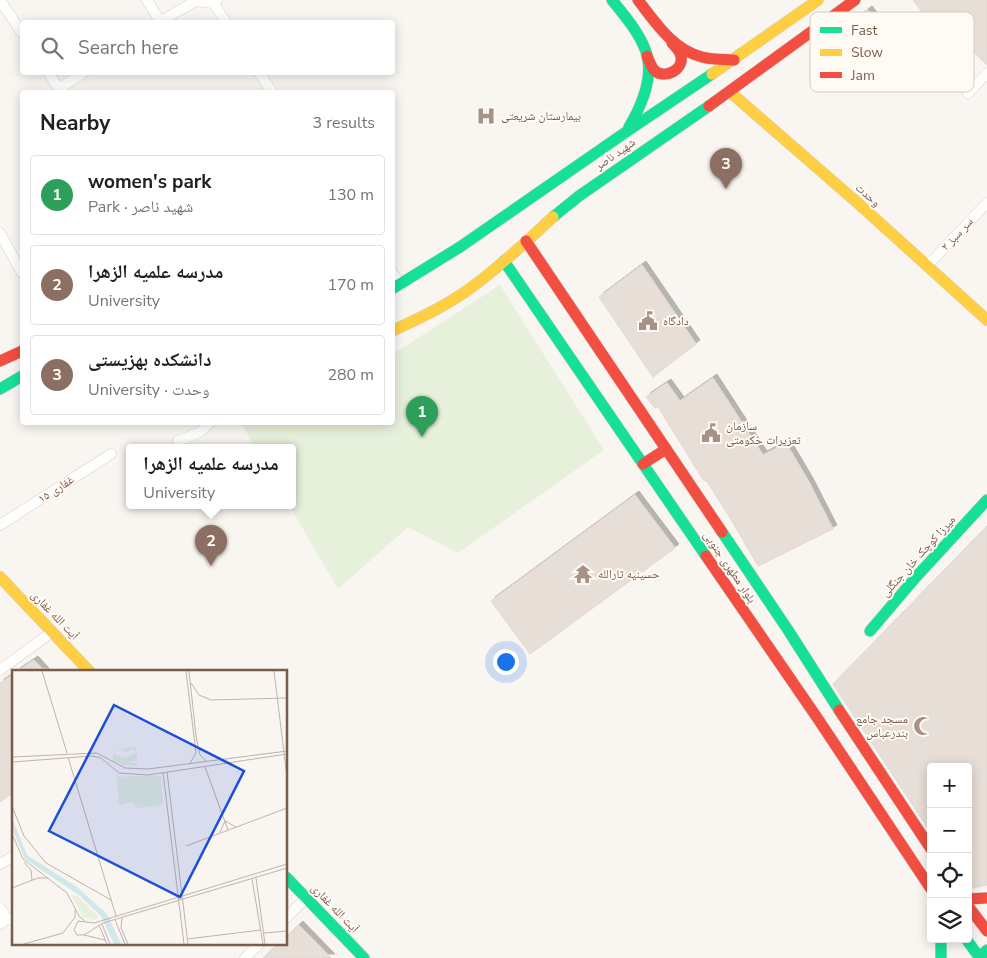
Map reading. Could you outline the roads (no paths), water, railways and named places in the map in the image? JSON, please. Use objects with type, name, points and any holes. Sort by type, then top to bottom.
[{"type":"street","points":[[0,0],[20,30]]},
{"type":"street","points":[[147,0],[159,20]]},
{"type":"street","points":[[612,0],[641,41],[654,70],[660,74],[674,72],[679,66],[681,59],[679,52],[638,0]]},
{"type":"street","name":"شهید ناصر","points":[[397,287],[460,247],[734,60],[818,0]]},
{"type":"street","name":"شهید ناصر","points":[[839,12],[855,0]]},
{"type":"street","points":[[163,20],[196,1],[214,1],[225,20]]},
{"type":"street","name":"شهید ناصر","points":[[395,330],[453,300],[481,280],[558,212],[579,196],[730,92],[810,33]]},
{"type":"street","points":[[668,38],[700,57],[734,60]]},
{"type":"street","points":[[626,132],[638,113],[644,95],[647,55]]},
{"type":"street","points":[[974,87],[987,73]]},
{"type":"street","points":[[50,75],[59,90]]},
{"type":"street","points":[[61,90],[80,75]]},
{"type":"street","points":[[261,75],[271,90]]},
{"type":"street","name":"وحدت","points":[[730,92],[987,320]]},
{"type":"street","name":"سر سبز ۲","points":[[927,266],[987,203]]},
{"type":"street","points":[[0,233],[20,269]]},
{"type":"street","name":"بلوار مطهری جنوبی","points":[[526,241],[788,630],[927,843]]},
{"type":"street","name":"بلوار مطهری جنوبی","points":[[504,261],[829,736],[927,883]]},
{"type":"street","points":[[0,361],[20,352]]},
{"type":"street","points":[[0,389],[20,377]]},
{"type":"street","points":[[178,441],[200,432],[207,425]]},
{"type":"street","points":[[643,464],[666,448]]},
{"type":"street","name":"غفاری ۱۵","points":[[0,525],[111,454]]},
{"type":"street","name":"میرزا کوچک خان جنگلی","points":[[870,631],[916,577],[987,500]]},
{"type":"street","name":"آیت الله غفاری","points":[[0,577],[88,670]]},
{"type":"street","points":[[0,670],[52,632]]},
{"type":"street","points":[[829,736],[848,723]]},
{"type":"street","points":[[0,864],[12,857]]},
{"type":"street","name":"آیت الله غفاری","points":[[288,879],[364,958]]},
{"type":"street","points":[[288,916],[306,898]]},
{"type":"street","points":[[972,899],[987,898]]},
{"type":"street","points":[[0,908],[7,921]]},
{"type":"street","points":[[972,911],[987,931]]},
{"type":"street","points":[[940,943],[941,958]]},
{"type":"street","points":[[969,943],[979,958],[987,950]]},
{"type":"street","points":[[245,958],[257,946]]},
{"type":"place","name":"بیمارستان شریعتی","points":[[486,116]]},
{"type":"place","name":"دانشکده بهزیستی","points":[[726,189]]},
{"type":"place","name":"دادگاه","points":[[648,321]]},
{"type":"place","name":"سازمان تعزیرات حکومتی","points":[[711,433]]},
{"type":"place","name":"women's park","points":[[422,437]]},
{"type":"place","name":"مدرسه علمیه الزهرا","points":[[211,566]]},
{"type":"place","name":"حسینیه ثارالله","points":[[583,574]]},
{"type":"place","name":"مسجد جامع بندرعباس","points":[[923,726]]}]
